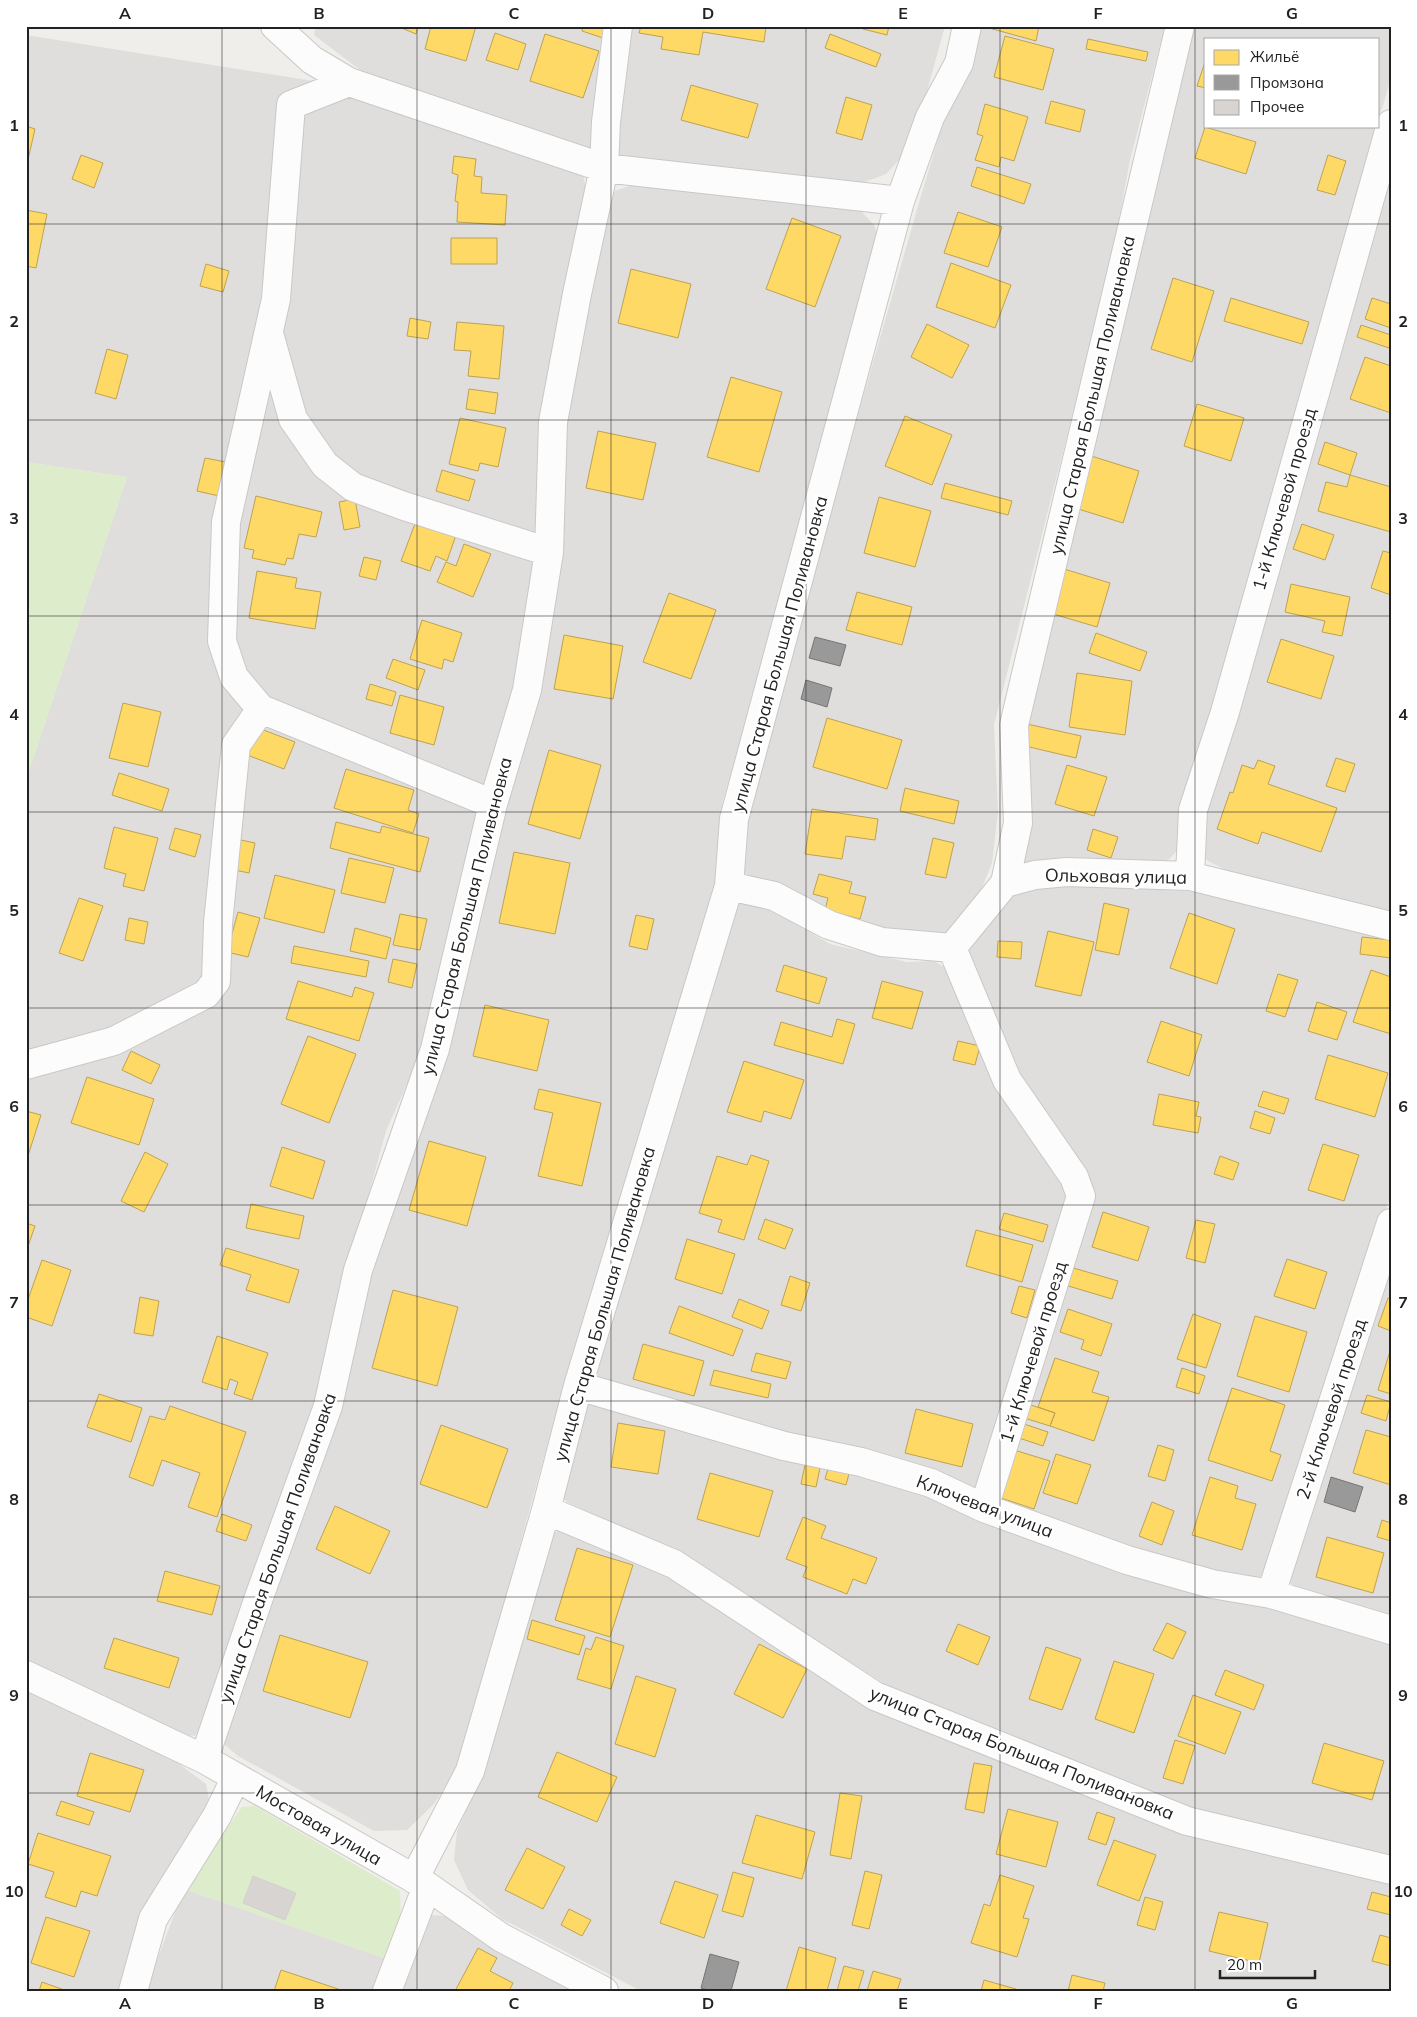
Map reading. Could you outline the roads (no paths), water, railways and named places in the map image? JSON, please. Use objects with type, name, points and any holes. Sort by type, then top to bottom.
[{"type":"street","points":[[275,26],[312,60],[349,82],[604,168],[900,201]]},
{"type":"street","name":"улица Старая Большая Поливановка","points":[[204,1759],[261,1590],[328,1406],[358,1270],[435,1049],[493,804],[527,690],[550,552],[553,422],[577,294],[604,168],[606,122],[618,26]]},
{"type":"street","name":"улица Старая Большая Поливановка","points":[[387,1991],[420,1883],[470,1771],[546,1510],[578,1386],[729,886],[734,819],[900,201],[930,117],[959,63],[967,26]]},
{"type":"street","name":"улица Старая Большая Поливановка","points":[[1005,883],[1018,823],[1014,725],[1180,26]]},
{"type":"street","points":[[349,82],[291,105],[276,298],[226,522],[222,641],[234,677],[261,709],[493,804]]},
{"type":"street","name":"1-й Ключевой проезд","points":[[1190,876],[1193,810],[1225,712],[1391,124]]},
{"type":"street","points":[[269,333],[293,419],[325,464],[353,487],[550,552]]},
{"type":"street","points":[[26,1065],[114,1041],[206,994],[216,981],[218,923],[236,745],[261,709]]},
{"type":"street","name":"Ольховая улица","points":[[1005,883],[1035,875],[1067,872],[1190,876],[1391,926]]},
{"type":"street","points":[[729,886],[774,896],[829,925],[882,942],[952,948],[1005,883]]},
{"type":"street","name":"1-й Ключевой проезд","points":[[952,948],[1007,1080],[1074,1177],[1081,1196],[984,1508]]},
{"type":"street","name":"2-й Ключевой проезд","points":[[1271,1594],[1391,1223]]},
{"type":"street","name":"Ключевая улица","points":[[578,1386],[784,1446],[861,1462],[931,1483],[984,1508],[1127,1560],[1212,1584],[1271,1594],[1391,1630]]},
{"type":"street","name":"улица Старая Большая Поливановка","points":[[546,1510],[674,1564],[875,1696],[1187,1821],[1391,1870]]},
{"type":"street","name":"Мостовая улица","points":[[26,1674],[204,1759],[420,1883],[502,1938],[604,1991]]},
{"type":"street","points":[[133,1991],[154,1919],[217,1816],[236,1777]]}]
